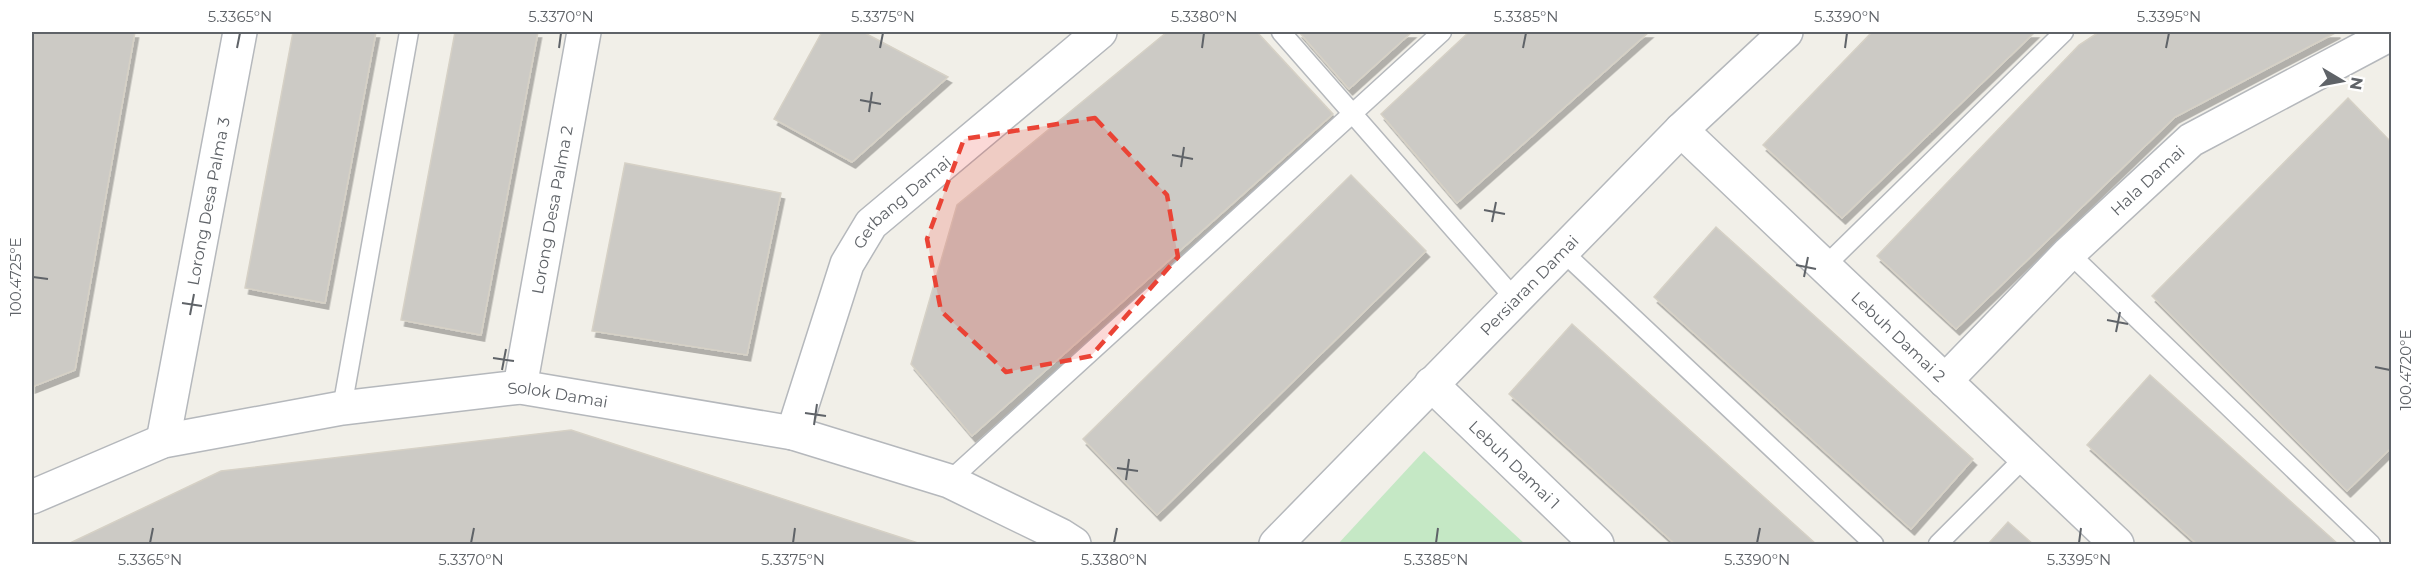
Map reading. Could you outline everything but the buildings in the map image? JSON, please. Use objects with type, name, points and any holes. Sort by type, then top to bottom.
[{"type":"street","name":"Lorong Desa Palma 3","points":[[163,441],[240,32]]},
{"type":"street","name":"Lorong Desa Palma 2","points":[[519,387],[584,32]]},
{"type":"street","name":"Gerbang Damai","points":[[793,433],[847,264],[871,224],[1100,32]]},
{"type":"street","name":"Persiaran Damai","points":[[1276,544],[1681,130],[1786,32]]},
{"type":"street","name":"Hala Damai","points":[[1945,381],[2069,253],[2191,140],[2385,35]]},
{"type":"street","name":"Lebuh Damai 2","points":[[1681,130],[2117,544]]},
{"type":"street","name":"Lebuh Damai 1","points":[[1431,384],[1597,544]]},
{"type":"street","name":"Solok Damai","points":[[32,497],[163,441],[342,408],[519,387],[793,433],[949,481],[1074,544]]},
{"type":"lane","points":[[342,408],[409,32]]},
{"type":"lane","points":[[1281,32],[1515,299]]},
{"type":"lane","points":[[949,481],[1442,32]]},
{"type":"lane","points":[[1825,266],[2064,32]]},
{"type":"lane","points":[[1562,251],[1874,544]]},
{"type":"lane","points":[[2069,253],[2371,544]]},
{"type":"lane","points":[[1938,544],[2025,457]]},
{"type":"highlighted area","points":[[1095,118],[1167,195],[1178,257],[1091,356],[1006,372],[941,311],[927,239],[964,139]]},
{"type":"green space","points":[[1424,451],[1525,544],[1338,544]]}]
